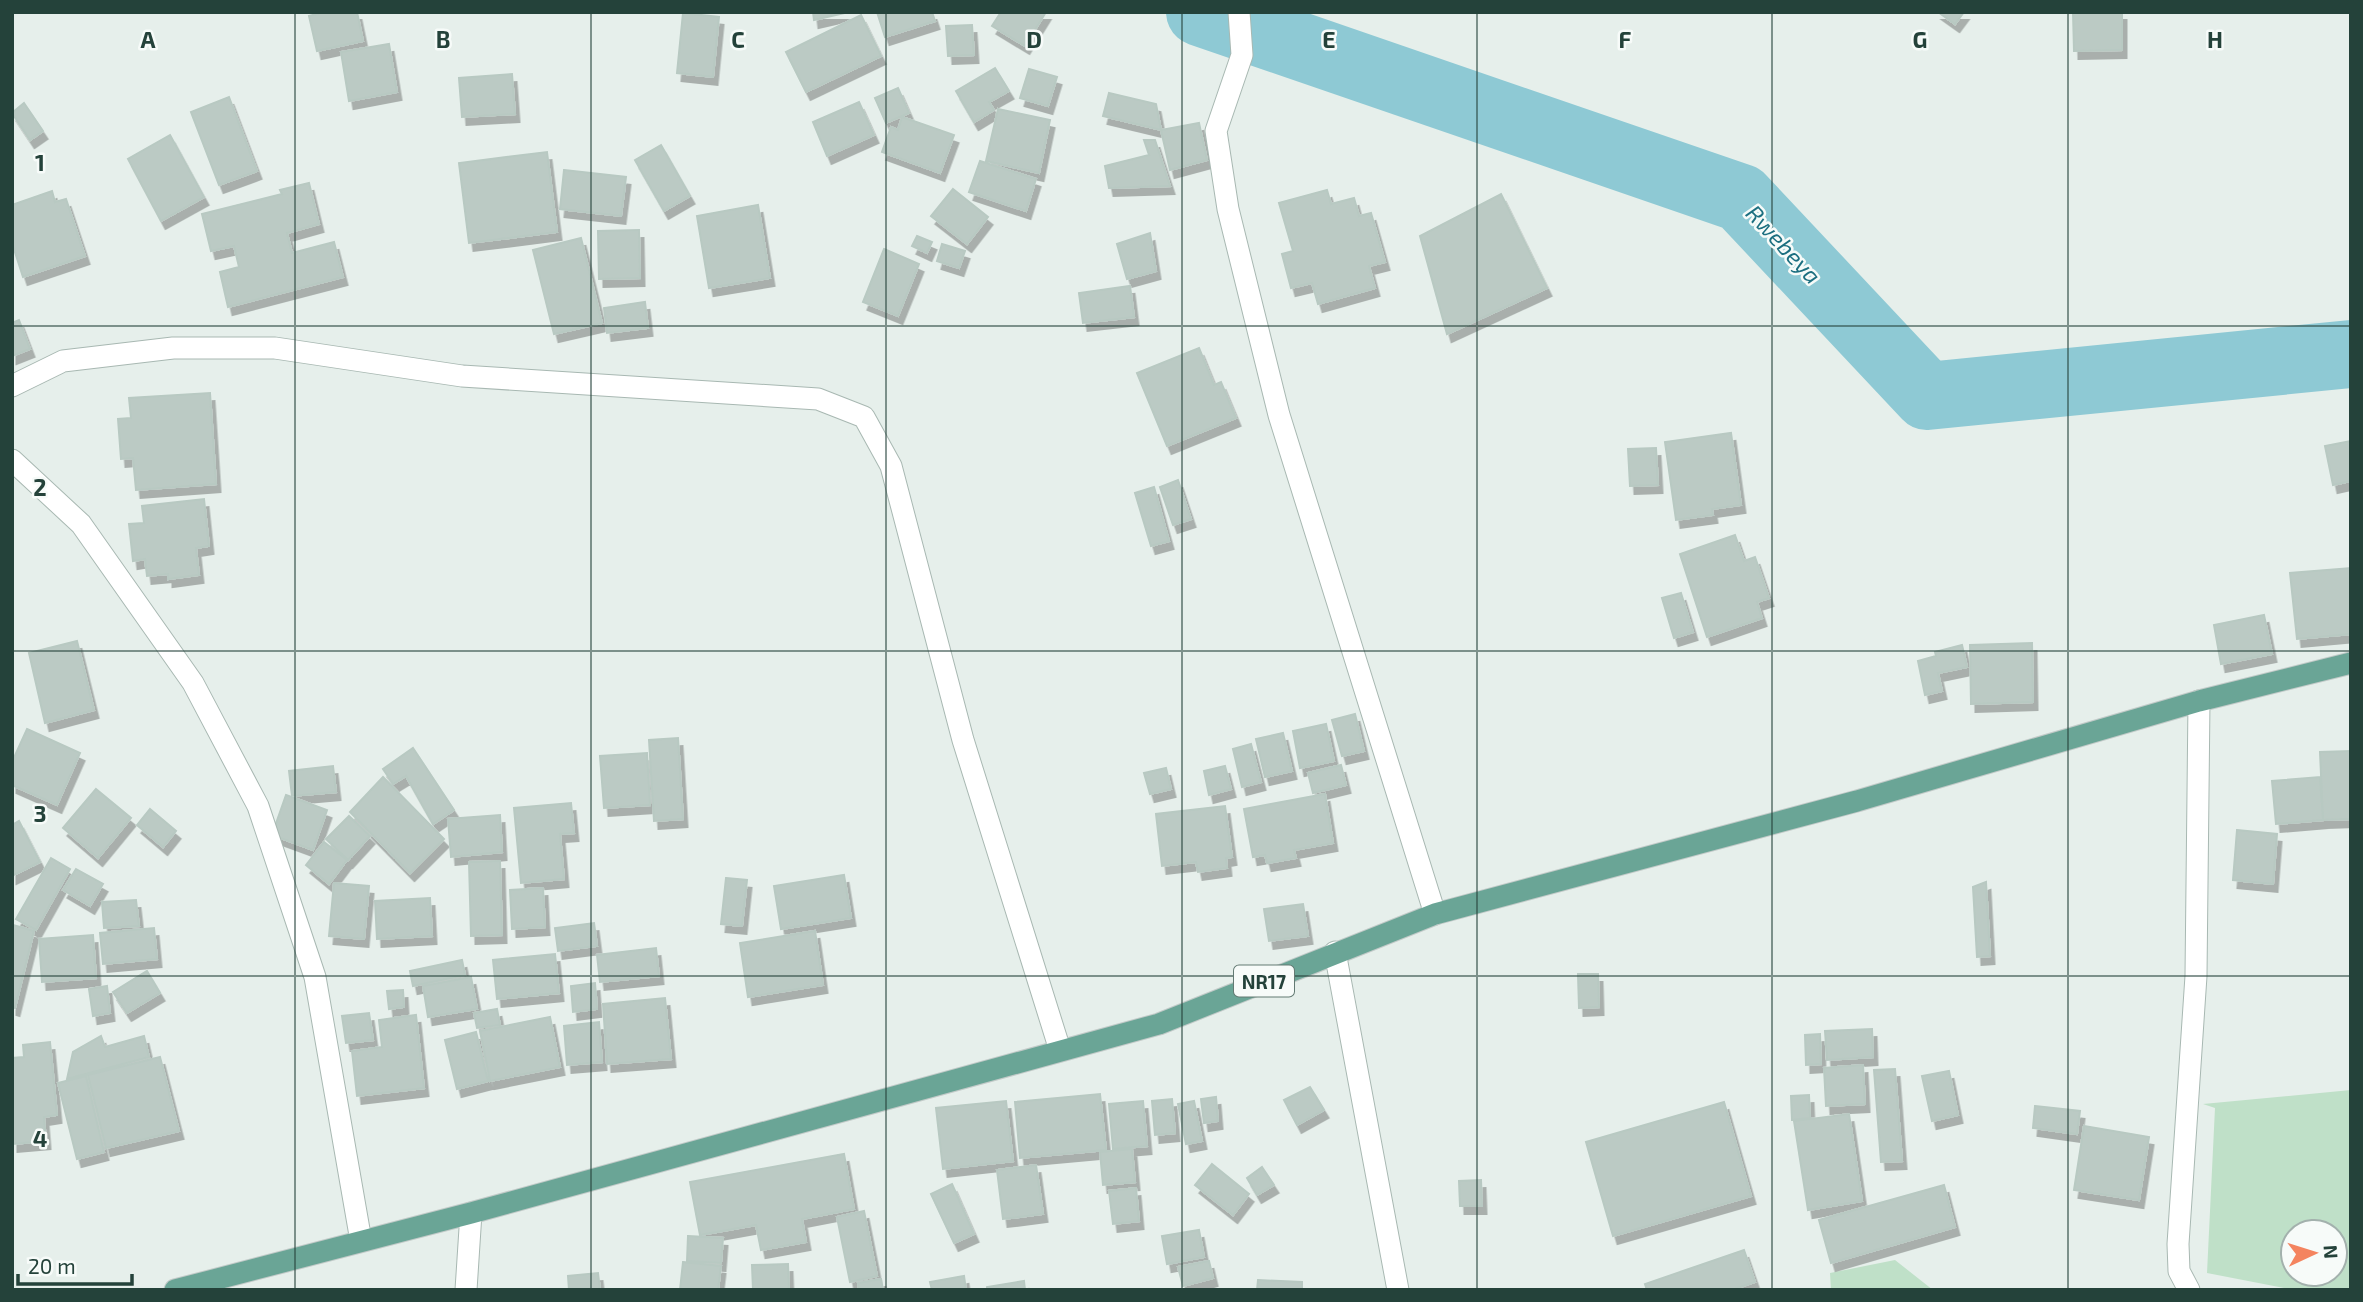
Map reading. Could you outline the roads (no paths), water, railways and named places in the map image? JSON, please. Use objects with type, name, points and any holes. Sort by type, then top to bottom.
[{"type":"main road","name":"NR17","points":[[175,1290],[471,1213],[1160,1024],[1435,914],[1857,801],[2199,701],[2351,663]]},
{"type":"street","points":[[1239,12],[1242,55],[1216,131],[1228,209],[1279,415],[1435,914]]},
{"type":"street","points":[[12,386],[63,361],[173,348],[275,348],[462,376],[818,399],[864,417],[891,466],[963,740],[1060,1050]]},
{"type":"street","points":[[12,460],[81,524],[193,683],[258,806],[315,977],[361,1241]]},
{"type":"street","points":[[2189,1290],[2179,1271],[2178,1244],[2196,976],[2199,701]]},
{"type":"street","points":[[1335,952],[1398,1290]]},
{"type":"street","points":[[466,1290],[471,1213]]},
{"type":"waterway","name":"Rwebeya","points":[[1200,12],[1741,198],[1927,396],[2351,354]]}]
